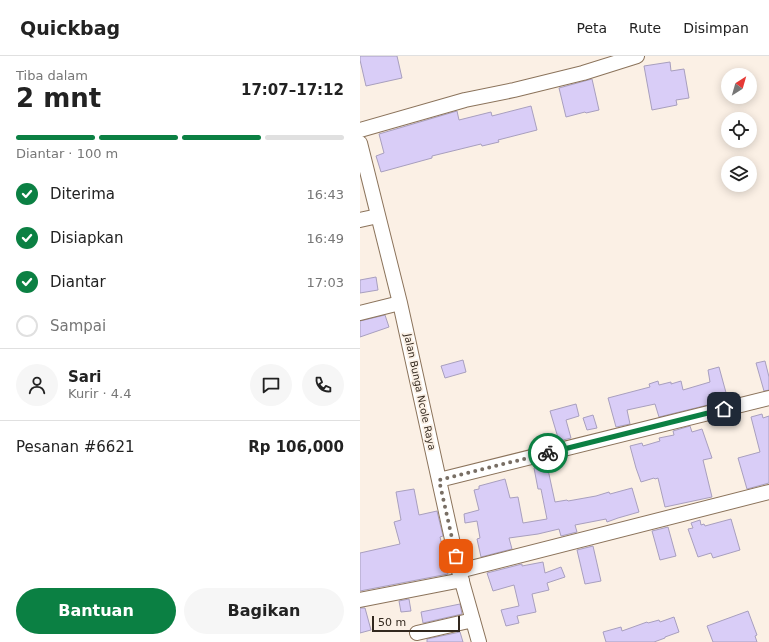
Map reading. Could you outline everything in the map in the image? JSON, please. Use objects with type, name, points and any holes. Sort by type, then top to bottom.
[{"type":"street","points":[[360,130],[465,100],[575,75],[638,56]]},
{"type":"street","name":"Jalan Bunga Ncole Raya","points":[[360,143],[400,303],[439,480],[478,642]]},
{"type":"street","points":[[360,220],[378,216]]},
{"type":"street","points":[[360,313],[400,303]]},
{"type":"street","points":[[439,480],[769,398]]},
{"type":"street","points":[[360,600],[461,575],[769,492]]},
{"type":"street","points":[[417,633],[473,620]]},
{"type":"building","points":[[360,56],[397,56],[402,78],[366,86]]},
{"type":"building","points":[[670,62],[671,71],[684,69],[689,98],[676,100],[677,105],[652,110],[644,66]]},
{"type":"building","points":[[592,79],[599,110],[566,117],[559,88]]},
{"type":"building","points":[[531,106],[537,130],[498,140],[499,142],[482,146],[481,144],[432,156],[432,158],[381,172],[376,156],[384,153],[379,134],[457,111],[459,120],[491,112],[492,116]]},
{"type":"building","points":[[376,277],[378,290],[360,293],[360,280]]},
{"type":"building","points":[[385,315],[389,327],[360,337],[360,321]]},
{"type":"building","points":[[463,360],[466,372],[445,378],[441,366]]},
{"type":"building","points":[[765,361],[769,377],[769,390],[764,391],[756,363]]},
{"type":"building","points":[[719,367],[728,400],[659,417],[655,404],[627,410],[630,424],[616,427],[608,398],[650,387],[649,384],[658,381],[659,385],[681,381],[683,390],[710,382],[708,370]]},
{"type":"building","points":[[576,404],[579,416],[566,420],[571,438],[559,441],[550,411]]},
{"type":"building","points":[[762,414],[763,418],[769,416],[769,483],[747,489],[738,458],[760,452],[751,417]]},
{"type":"building","points":[[593,415],[597,428],[587,430],[583,418]]},
{"type":"building","points":[[690,426],[692,432],[702,429],[712,458],[703,460],[712,497],[665,507],[658,478],[641,482],[630,446],[642,443],[643,446],[660,441],[659,438],[674,435],[673,431]]},
{"type":"building","points":[[547,465],[555,502],[596,496],[609,492],[610,494],[632,488],[639,512],[607,522],[606,519],[575,525],[577,532],[561,536],[559,529],[538,534],[509,538],[512,549],[481,557],[477,539],[480,538],[477,521],[465,523],[464,514],[479,510],[474,490],[479,489],[479,486],[505,479],[510,498],[518,497],[523,523],[547,519],[541,489],[538,489],[534,468]]},
{"type":"building","points":[[414,489],[419,515],[437,511],[443,536],[440,537],[446,560],[444,561],[448,574],[360,591],[360,553],[400,544],[394,522],[401,520],[396,492]]},
{"type":"building","points":[[731,519],[740,550],[713,558],[711,553],[698,557],[688,529],[693,528],[691,523],[700,520],[701,525],[704,524],[705,526]]},
{"type":"building","points":[[668,527],[676,556],[660,560],[652,531]]},
{"type":"building","points":[[593,546],[601,581],[585,584],[577,550]]},
{"type":"building","points":[[543,562],[545,573],[561,567],[565,577],[547,583],[549,590],[532,594],[536,612],[517,616],[519,623],[506,626],[501,610],[519,606],[514,585],[493,591],[487,573],[522,564],[522,566]]},
{"type":"building","points":[[409,599],[411,611],[401,612],[399,601]]},
{"type":"building","points":[[460,604],[462,614],[423,623],[421,612]]},
{"type":"building","points":[[360,608],[365,608],[371,630],[360,633]]},
{"type":"building","points":[[748,611],[757,635],[755,636],[757,642],[713,642],[707,626]]},
{"type":"building","points":[[674,617],[679,632],[654,642],[606,642],[603,632],[621,627],[622,631],[647,622],[659,620],[660,622]]},
{"type":"building","points":[[460,632],[463,642],[427,642],[427,639]]},
{"type":"way so far","points":[[456,556],[439,480],[548,453]]},
{"type":"route","points":[[548,453],[724,409]]}]
